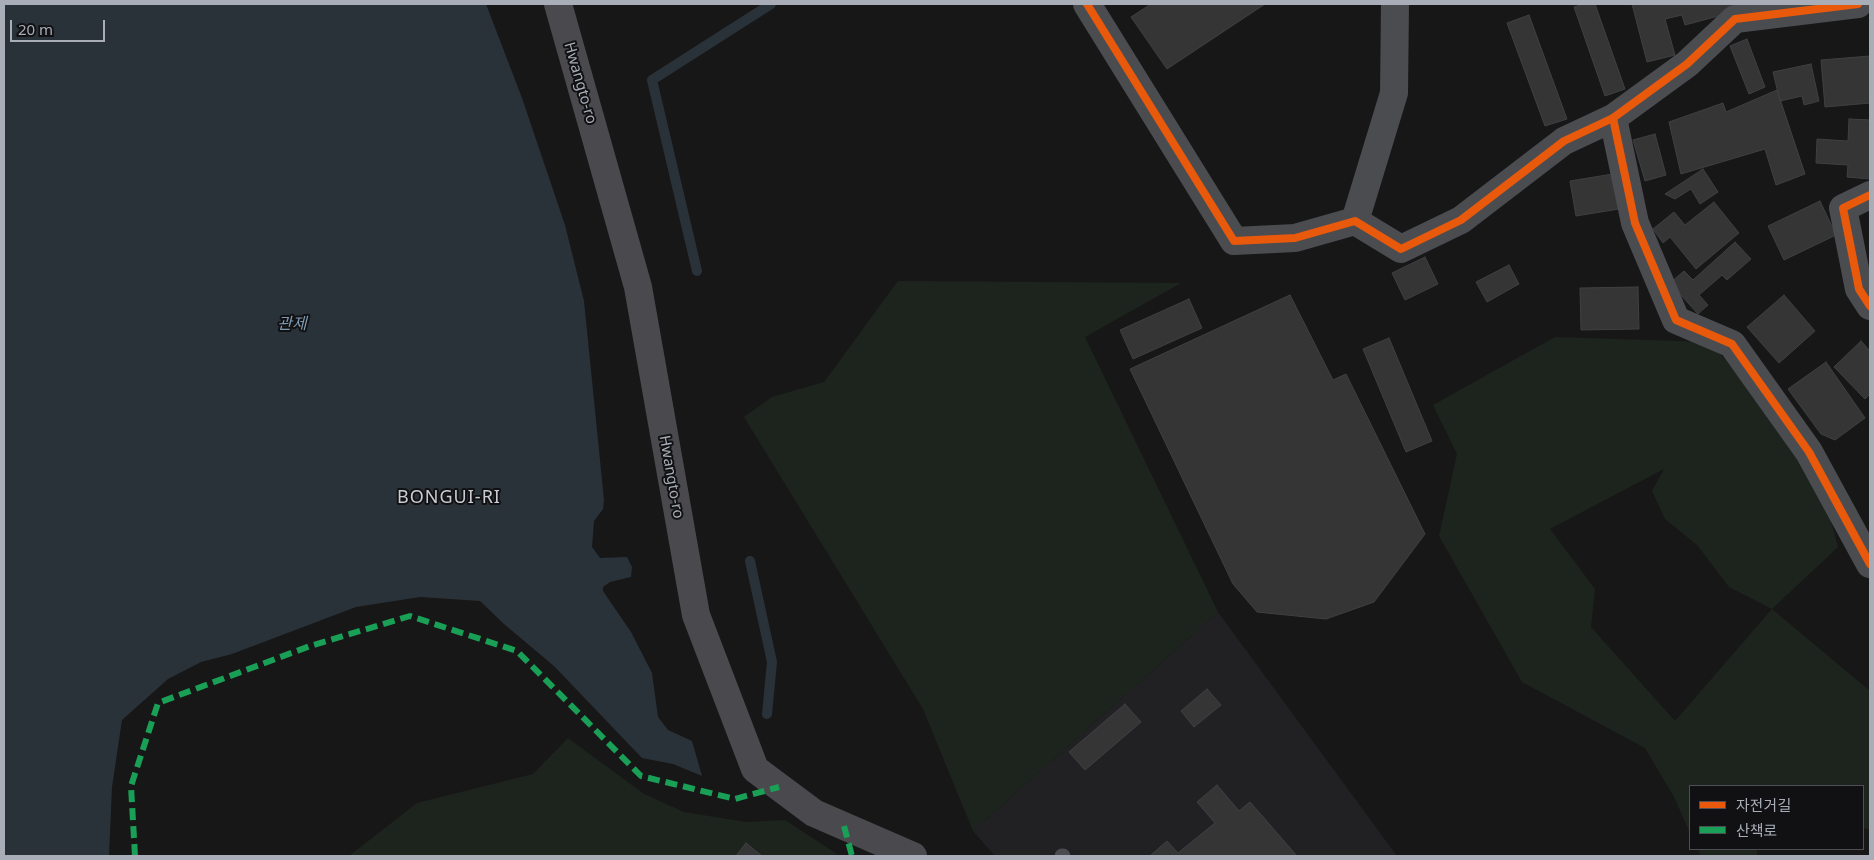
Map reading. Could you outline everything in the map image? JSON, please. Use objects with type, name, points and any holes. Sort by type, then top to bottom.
[{"type":"main road","name":"Hwangto-ro","points":[[558,4],[638,287],[696,615],[755,769],[814,813],[913,856]]},
{"type":"street","points":[[1087,4],[1234,241],[1295,238],[1355,221],[1401,249],[1461,220],[1564,141],[1614,118],[1687,64],[1735,19],[1858,4]]},
{"type":"street","points":[[1355,221],[1394,93],[1395,4]]},
{"type":"street","points":[[1614,118],[1635,223],[1676,320],[1732,344],[1809,452],[1870,564]]},
{"type":"street","points":[[1870,195],[1843,208],[1859,289],[1870,306]]},
{"type":"shaded area","points":[[898,281],[1181,283],[1085,337],[1218,612],[973,831],[923,709],[744,417],[772,397],[824,382]]},
{"type":"shaded area","points":[[1555,337],[1710,342],[1759,399],[1825,499],[1838,547],[1772,609],[1870,691],[1870,830],[1864,828],[1864,785],[1689,785],[1689,831],[1674,797],[1645,748],[1522,682],[1439,536],[1457,454],[1433,405]],"holes":[[[1664,469],[1652,491],[1665,519],[1697,545],[1729,587],[1772,609],[1675,721],[1591,627],[1595,589],[1550,529]]]},
{"type":"shaded area","points":[[1218,612],[1397,856],[995,856],[973,831]]},
{"type":"shaded area","points":[[568,738],[644,794],[684,812],[746,822],[785,820],[840,856],[349,856],[417,803],[533,774]]},
{"type":"shaded area","points":[[1698,850],[1756,850],[1758,856],[1701,856]]},
{"type":"water","name":"관제","points":[[4,4],[486,4],[522,98],[565,225],[584,301],[604,500],[603,509],[594,521],[592,547],[600,558],[627,557],[632,567],[631,577],[610,582],[603,587],[603,591],[631,632],[652,673],[658,717],[668,730],[692,741],[702,776],[673,764],[642,758],[554,666],[480,601],[420,597],[356,607],[232,654],[201,662],[168,679],[122,720],[112,787],[109,856],[4,856]]},
{"type":"building","points":[[1151,4],[1265,4],[1167,69],[1131,17]]},
{"type":"building","points":[[1584,4],[1595,4],[1625,89],[1605,96],[1574,7]]},
{"type":"building","points":[[1632,4],[1735,4],[1737,11],[1685,25],[1682,15],[1665,19],[1675,55],[1647,62]]},
{"type":"building","points":[[1529,15],[1567,119],[1545,126],[1507,23]]},
{"type":"building","points":[[1747,39],[1765,87],[1749,94],[1730,46]]},
{"type":"building","points":[[1870,56],[1870,103],[1825,107],[1821,60]]},
{"type":"building","points":[[1811,64],[1819,101],[1804,105],[1802,96],[1780,101],[1773,72]]},
{"type":"building","points":[[1777,90],[1805,174],[1776,185],[1765,149],[1681,174],[1669,122],[1723,103],[1726,112]]},
{"type":"building","points":[[1849,119],[1870,120],[1870,179],[1847,177],[1848,165],[1816,163],[1817,139],[1848,141]]},
{"type":"building","points":[[1655,134],[1666,175],[1645,181],[1633,140]]},
{"type":"building","points":[[1703,169],[1718,192],[1700,204],[1691,189],[1675,199],[1665,194]]},
{"type":"building","points":[[1613,174],[1619,209],[1576,216],[1570,181]]},
{"type":"building","points":[[1820,201],[1836,235],[1784,260],[1768,226]]},
{"type":"building","points":[[1714,202],[1739,233],[1696,269],[1670,237],[1663,243],[1653,229],[1674,212],[1685,225]]},
{"type":"building","points":[[1735,242],[1751,259],[1727,280],[1722,275],[1699,295],[1708,305],[1698,314],[1670,283],[1684,271],[1693,280]]},
{"type":"building","points":[[1425,257],[1438,284],[1405,300],[1392,273]]},
{"type":"building","points":[[1509,265],[1519,284],[1487,302],[1476,282]]},
{"type":"building","points":[[1638,287],[1639,329],[1581,330],[1580,288]]},
{"type":"building","points":[[1290,295],[1333,380],[1346,374],[1425,534],[1374,602],[1326,619],[1257,612],[1233,584],[1130,369]]},
{"type":"building","points":[[1784,295],[1815,331],[1779,363],[1747,327]]},
{"type":"building","points":[[1189,299],[1202,328],[1133,359],[1120,330]]},
{"type":"building","points":[[1389,338],[1432,441],[1406,452],[1363,349]]},
{"type":"building","points":[[1861,341],[1870,351],[1870,394],[1865,399],[1834,367]]},
{"type":"building","points":[[1826,362],[1865,418],[1835,440],[1821,434],[1788,389]]},
{"type":"building","points":[[1207,689],[1221,705],[1194,727],[1181,711]]},
{"type":"building","points":[[1125,704],[1141,722],[1085,770],[1069,752]]},
{"type":"building","points":[[1217,785],[1239,811],[1250,802],[1297,856],[1150,856],[1167,841],[1178,853],[1215,823],[1197,802]]},
{"type":"building","points":[[746,843],[762,856],[736,856]]},
{"type":"waterway","points":[[697,271],[652,80],[771,4]]},
{"type":"waterway","points":[[750,561],[772,662],[767,714]]},
{"type":"marked path","points":[[135,856],[131,786],[158,703],[310,646],[410,616],[517,651],[641,776],[735,799],[779,787]]},
{"type":"marked path","points":[[844,826],[852,856]]},
{"type":"cycle path","points":[[1087,4],[1234,241],[1295,238],[1355,221],[1401,249],[1461,220],[1564,141],[1613,118],[1687,64],[1735,19],[1858,4]]},
{"type":"cycle path","points":[[1613,118],[1635,223],[1676,320],[1732,344],[1809,452],[1870,564]]},
{"type":"cycle path","points":[[1870,195],[1843,208],[1859,289],[1870,306]]},
{"type":"district","name":"BONGUI-RI","points":[[449,498]]}]
